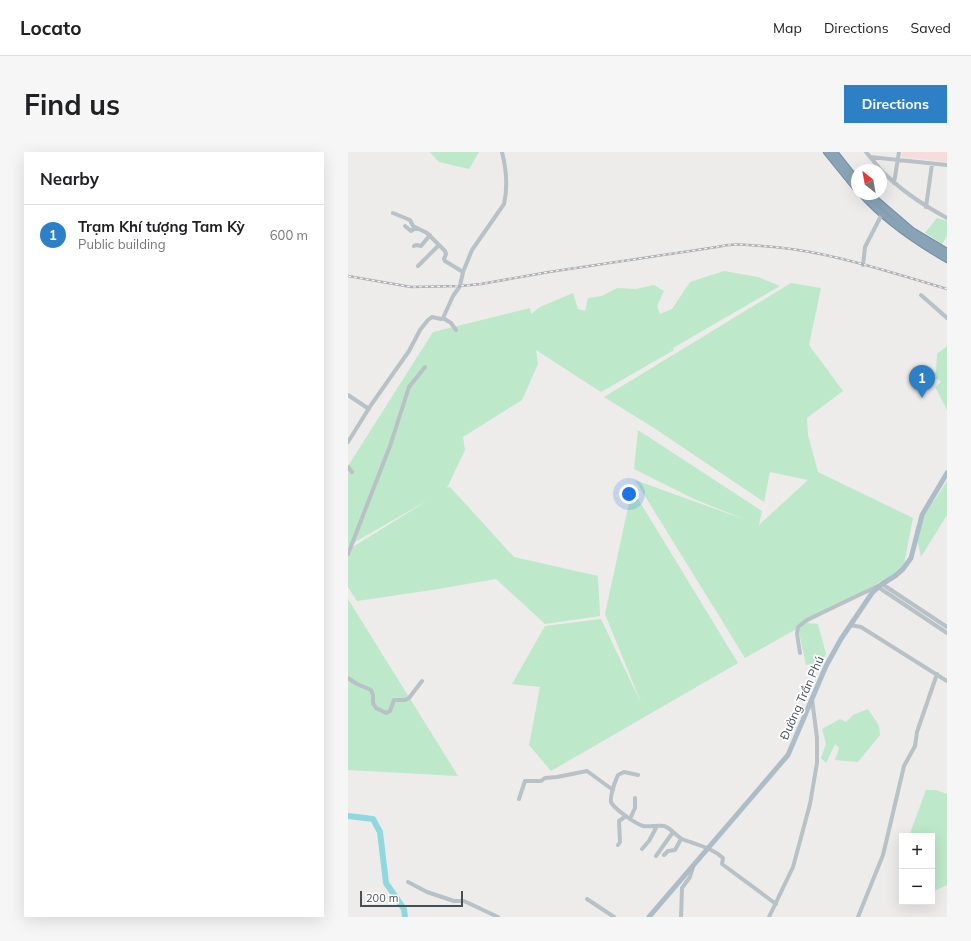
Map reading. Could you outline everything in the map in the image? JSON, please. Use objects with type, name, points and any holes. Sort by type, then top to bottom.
[{"type":"highway","points":[[827,152],[851,181]]},
{"type":"highway","points":[[834,152],[851,173]]},
{"type":"highway","points":[[868,200],[899,229],[947,259]]},
{"type":"highway","points":[[876,200],[912,231],[947,252]]},
{"type":"main road","name":"Đường Trần Phú","points":[[649,917],[788,755],[826,666],[850,625],[872,593],[895,576],[908,563],[911,558],[922,515],[947,473]]},
{"type":"street","points":[[443,318],[453,296],[460,286],[463,272],[475,244],[504,204],[506,196],[506,176],[502,152]]},
{"type":"street","points":[[894,184],[899,152]]},
{"type":"street","points":[[867,154],[898,160],[947,165]]},
{"type":"street","points":[[867,154],[876,164]]},
{"type":"street","points":[[926,207],[932,164]]},
{"type":"street","points":[[887,176],[894,184],[926,207],[947,218]]},
{"type":"street","points":[[393,214],[410,220],[412,225],[430,236],[445,251],[445,261],[463,272]]},
{"type":"street","points":[[863,265],[865,247],[882,214]]},
{"type":"street","points":[[405,226],[411,231],[416,228]]},
{"type":"street","points":[[414,246],[421,246],[430,236]]},
{"type":"street","points":[[418,266],[439,245]]},
{"type":"street","points":[[921,295],[947,318]]},
{"type":"street","points":[[348,442],[409,351],[420,330],[428,320],[432,317],[443,318],[451,322],[456,330]]},
{"type":"street","points":[[348,554],[390,446],[410,387],[425,367]]},
{"type":"street","points":[[348,395],[369,409]]},
{"type":"street","points":[[348,467],[352,472]]},
{"type":"street","points":[[880,586],[947,627]]},
{"type":"street","points":[[880,586],[947,633]]},
{"type":"street","points":[[800,653],[797,634],[798,627],[807,620],[880,586]]},
{"type":"street","points":[[850,625],[861,627],[947,681]]},
{"type":"street","points":[[858,917],[883,855],[904,766],[915,746],[917,732],[937,674]]},
{"type":"street","points":[[348,678],[357,684],[370,688],[373,693],[373,703],[376,708],[386,713],[390,711],[394,700],[409,698],[422,681]]},
{"type":"street","points":[[769,917],[793,867],[812,791],[817,764],[817,738],[812,699]]},
{"type":"street","points":[[519,799],[525,781],[541,781],[545,778],[583,771],[589,771],[613,790]]},
{"type":"street","points":[[638,775],[630,772],[620,773],[613,790],[612,803],[628,817],[642,826],[665,826],[681,839],[703,845],[716,851],[723,858],[722,864],[776,904]]},
{"type":"street","points":[[618,845],[620,842],[619,821],[628,817],[635,808],[635,798]]},
{"type":"street","points":[[642,850],[649,841],[656,826]]},
{"type":"street","points":[[656,856],[673,832]]},
{"type":"street","points":[[664,855],[668,851],[675,850],[681,839]]},
{"type":"street","points":[[681,917],[682,888],[690,877],[693,867]]},
{"type":"street","points":[[408,882],[427,892],[454,901],[464,901],[498,917]]},
{"type":"street","points":[[587,899],[614,917]]},
{"type":"shaded area","points":[[902,152],[947,152],[947,162],[901,157]]},
{"type":"green space","points":[[430,152],[479,152],[469,169],[439,162]]},
{"type":"green space","points":[[937,218],[947,221],[947,236],[942,244],[925,233]]},
{"type":"green space","points":[[724,271],[758,277],[780,286],[601,392],[536,350],[538,364],[522,400],[463,437],[465,450],[447,488],[450,487],[514,557],[598,576],[600,616],[545,624],[496,579],[357,601],[348,587],[348,550],[430,499],[348,546],[348,466],[433,332],[530,308],[531,314],[540,307],[573,293],[578,309],[585,311],[588,298],[602,296],[617,288],[636,289],[654,285],[664,291],[657,306],[660,314],[672,309],[690,282]]},
{"type":"green space","points":[[791,283],[821,288],[809,345],[843,391],[807,418],[808,435],[818,472],[913,518],[903,569],[807,623],[818,624],[826,654],[822,662],[806,665],[798,628],[745,658],[635,480],[746,520],[694,499],[634,469],[638,430],[762,511],[759,525],[808,480],[770,472],[764,502],[654,428],[604,397]]},
{"type":"green space","points":[[947,346],[947,410],[935,387],[941,382],[938,379],[932,381],[932,374],[936,372],[937,354]]},
{"type":"green space","points":[[947,481],[947,515],[921,557],[915,530]]},
{"type":"green space","points":[[632,489],[738,663],[551,771],[529,745],[540,687],[512,684],[545,626],[601,619],[642,705],[605,614]]},
{"type":"green space","points":[[348,599],[458,776],[348,770]]},
{"type":"green space","points":[[868,709],[879,726],[880,735],[858,762],[835,760],[839,748],[835,744],[826,763],[821,758],[826,744],[822,729],[840,719],[846,722],[853,715]]},
{"type":"green space","points":[[926,790],[936,790],[947,794],[947,885],[935,891],[935,833],[910,833]]},
{"type":"waterway","points":[[348,816],[373,819],[380,832],[386,883],[404,909],[405,917]]},
{"type":"railway","points":[[348,276],[411,287],[460,286],[729,245],[740,245],[786,248],[833,257],[856,262],[947,289]]},
{"type":"place","name":"Trạm Khí tượng Tam Kỳ","points":[[922,398]]}]
